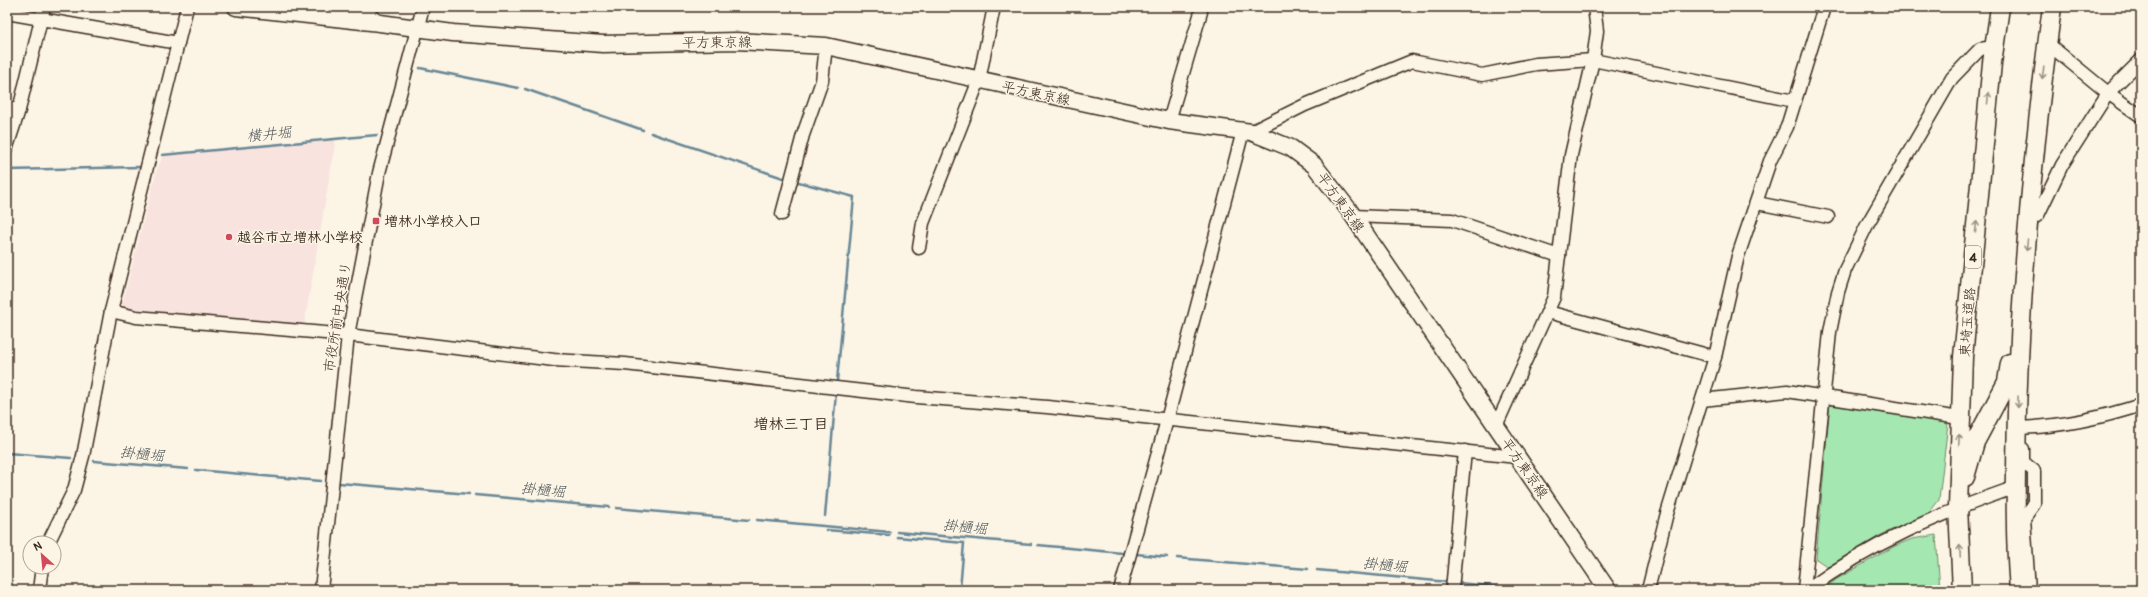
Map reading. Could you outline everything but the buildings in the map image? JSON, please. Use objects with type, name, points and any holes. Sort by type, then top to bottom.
[{"type":"highway","name":"東埼玉道路","points":[[1962,590],[1958,508],[1963,357],[1994,47],[2000,7]]},
{"type":"highway","points":[[2019,590],[2015,542],[2016,487],[2020,428],[2021,319],[2029,221],[2052,7]]},
{"type":"highway","points":[[1958,508],[1975,442],[2007,382],[2011,354],[2021,319]]},
{"type":"main road","name":"平方東京線","points":[[236,7],[380,22],[453,33],[603,44],[736,41],[826,46],[1169,121],[1247,132],[1291,148],[1314,165],[1353,216],[1608,590]]},
{"type":"street","points":[[7,147],[13,109],[42,20],[44,7]]},
{"type":"street","points":[[52,535],[74,490],[84,451],[111,311],[188,7]]},
{"type":"street","points":[[352,7],[367,12],[380,22]]},
{"type":"street","name":"市役所前中央通り","points":[[322,590],[348,335],[379,173],[416,28],[423,7]]},
{"type":"street","points":[[919,248],[923,223],[979,80],[994,7]]},
{"type":"street","points":[[1169,121],[1201,12],[1200,7]]},
{"type":"street","points":[[1496,426],[1554,297],[1571,155],[1593,60],[1597,30],[1594,7]]},
{"type":"street","points":[[1648,590],[1666,517],[1716,357],[1738,256],[1770,162],[1787,127],[1824,7]]},
{"type":"street","points":[[7,13],[178,44]]},
{"type":"street","points":[[2047,43],[2108,93],[2141,116]]},
{"type":"street","points":[[782,214],[803,135],[822,81],[826,46]]},
{"type":"street","points":[[1805,590],[1822,396],[1834,310],[1845,270],[1856,245],[1952,78],[1980,49],[1994,47]]},
{"type":"street","points":[[1120,590],[1247,132],[1412,61],[1482,75],[1536,64],[1593,60],[1794,101]]},
{"type":"street","points":[[2029,221],[2038,216],[2062,165],[2108,93],[2141,60]]},
{"type":"street","points":[[1757,202],[1828,217]]},
{"type":"street","points":[[1353,216],[1452,220],[1559,256]]},
{"type":"street","points":[[111,311],[136,317],[348,335],[554,360],[625,364],[916,397],[1047,407],[1517,457]]},
{"type":"street","points":[[1548,312],[1716,357]]},
{"type":"street","points":[[1702,400],[1787,391],[1953,417]]},
{"type":"street","points":[[2029,590],[2024,518],[2034,504],[2034,471],[2023,462],[2020,428],[2062,424],[2115,413],[2141,405]]},
{"type":"street","points":[[1452,590],[1465,451]]},
{"type":"street","points":[[1805,590],[1885,541],[1958,508],[2016,487]]},
{"type":"street","points":[[39,590],[41,575]]},
{"type":"shaded area","name":"越谷市立増林小学校","points":[[336,139],[304,326],[125,308],[122,304],[157,169],[163,156]]},
{"type":"green space","points":[[1830,402],[1948,423],[1939,500],[1929,513],[1879,536],[1828,567],[1816,559]]},
{"type":"green space","points":[[1936,535],[1940,590],[1822,590],[1837,579],[1895,546],[1912,539]]},
{"type":"waterway","points":[[420,68],[518,88]]},
{"type":"waterway","points":[[525,89],[643,130]]},
{"type":"waterway","points":[[651,133],[786,179]]},
{"type":"waterway","name":"横井堀","points":[[162,155],[377,135]]},
{"type":"waterway","name":"横井堀","points":[[8,170],[139,167]]},
{"type":"waterway","points":[[795,181],[854,197],[837,381]]},
{"type":"waterway","points":[[825,516],[836,393]]},
{"type":"waterway","name":"掛樋堀","points":[[7,453],[71,458]]},
{"type":"waterway","name":"掛樋堀","points":[[94,461],[188,469]]},
{"type":"waterway","name":"掛樋堀","points":[[196,470],[321,481]]},
{"type":"waterway","name":"掛樋堀","points":[[339,483],[469,494]]},
{"type":"waterway","name":"掛樋堀","points":[[475,495],[609,507]]},
{"type":"waterway","name":"掛樋堀","points":[[616,508],[749,520]]},
{"type":"waterway","name":"掛樋堀","points":[[757,520],[890,532]]},
{"type":"waterway","name":"掛樋堀","points":[[826,530],[889,535]]},
{"type":"waterway","name":"掛樋堀","points":[[897,532],[1031,544]]},
{"type":"waterway","points":[[897,537],[964,543],[960,590]]},
{"type":"waterway","name":"掛樋堀","points":[[1038,545],[1122,553]]},
{"type":"waterway","name":"掛樋堀","points":[[1136,554],[1167,557]]},
{"type":"waterway","name":"掛樋堀","points":[[1177,558],[1308,569]]},
{"type":"waterway","name":"掛樋堀","points":[[1317,570],[1448,582]]},
{"type":"waterway","name":"掛樋堀","points":[[1458,583],[1535,590]]},
{"type":"place","name":"増林小学校入口","points":[[376,221]]},
{"type":"place","name":"越谷市立増林小学校","points":[[229,237]]},
{"type":"district","name":"増林三丁目","points":[[791,424]]}]
